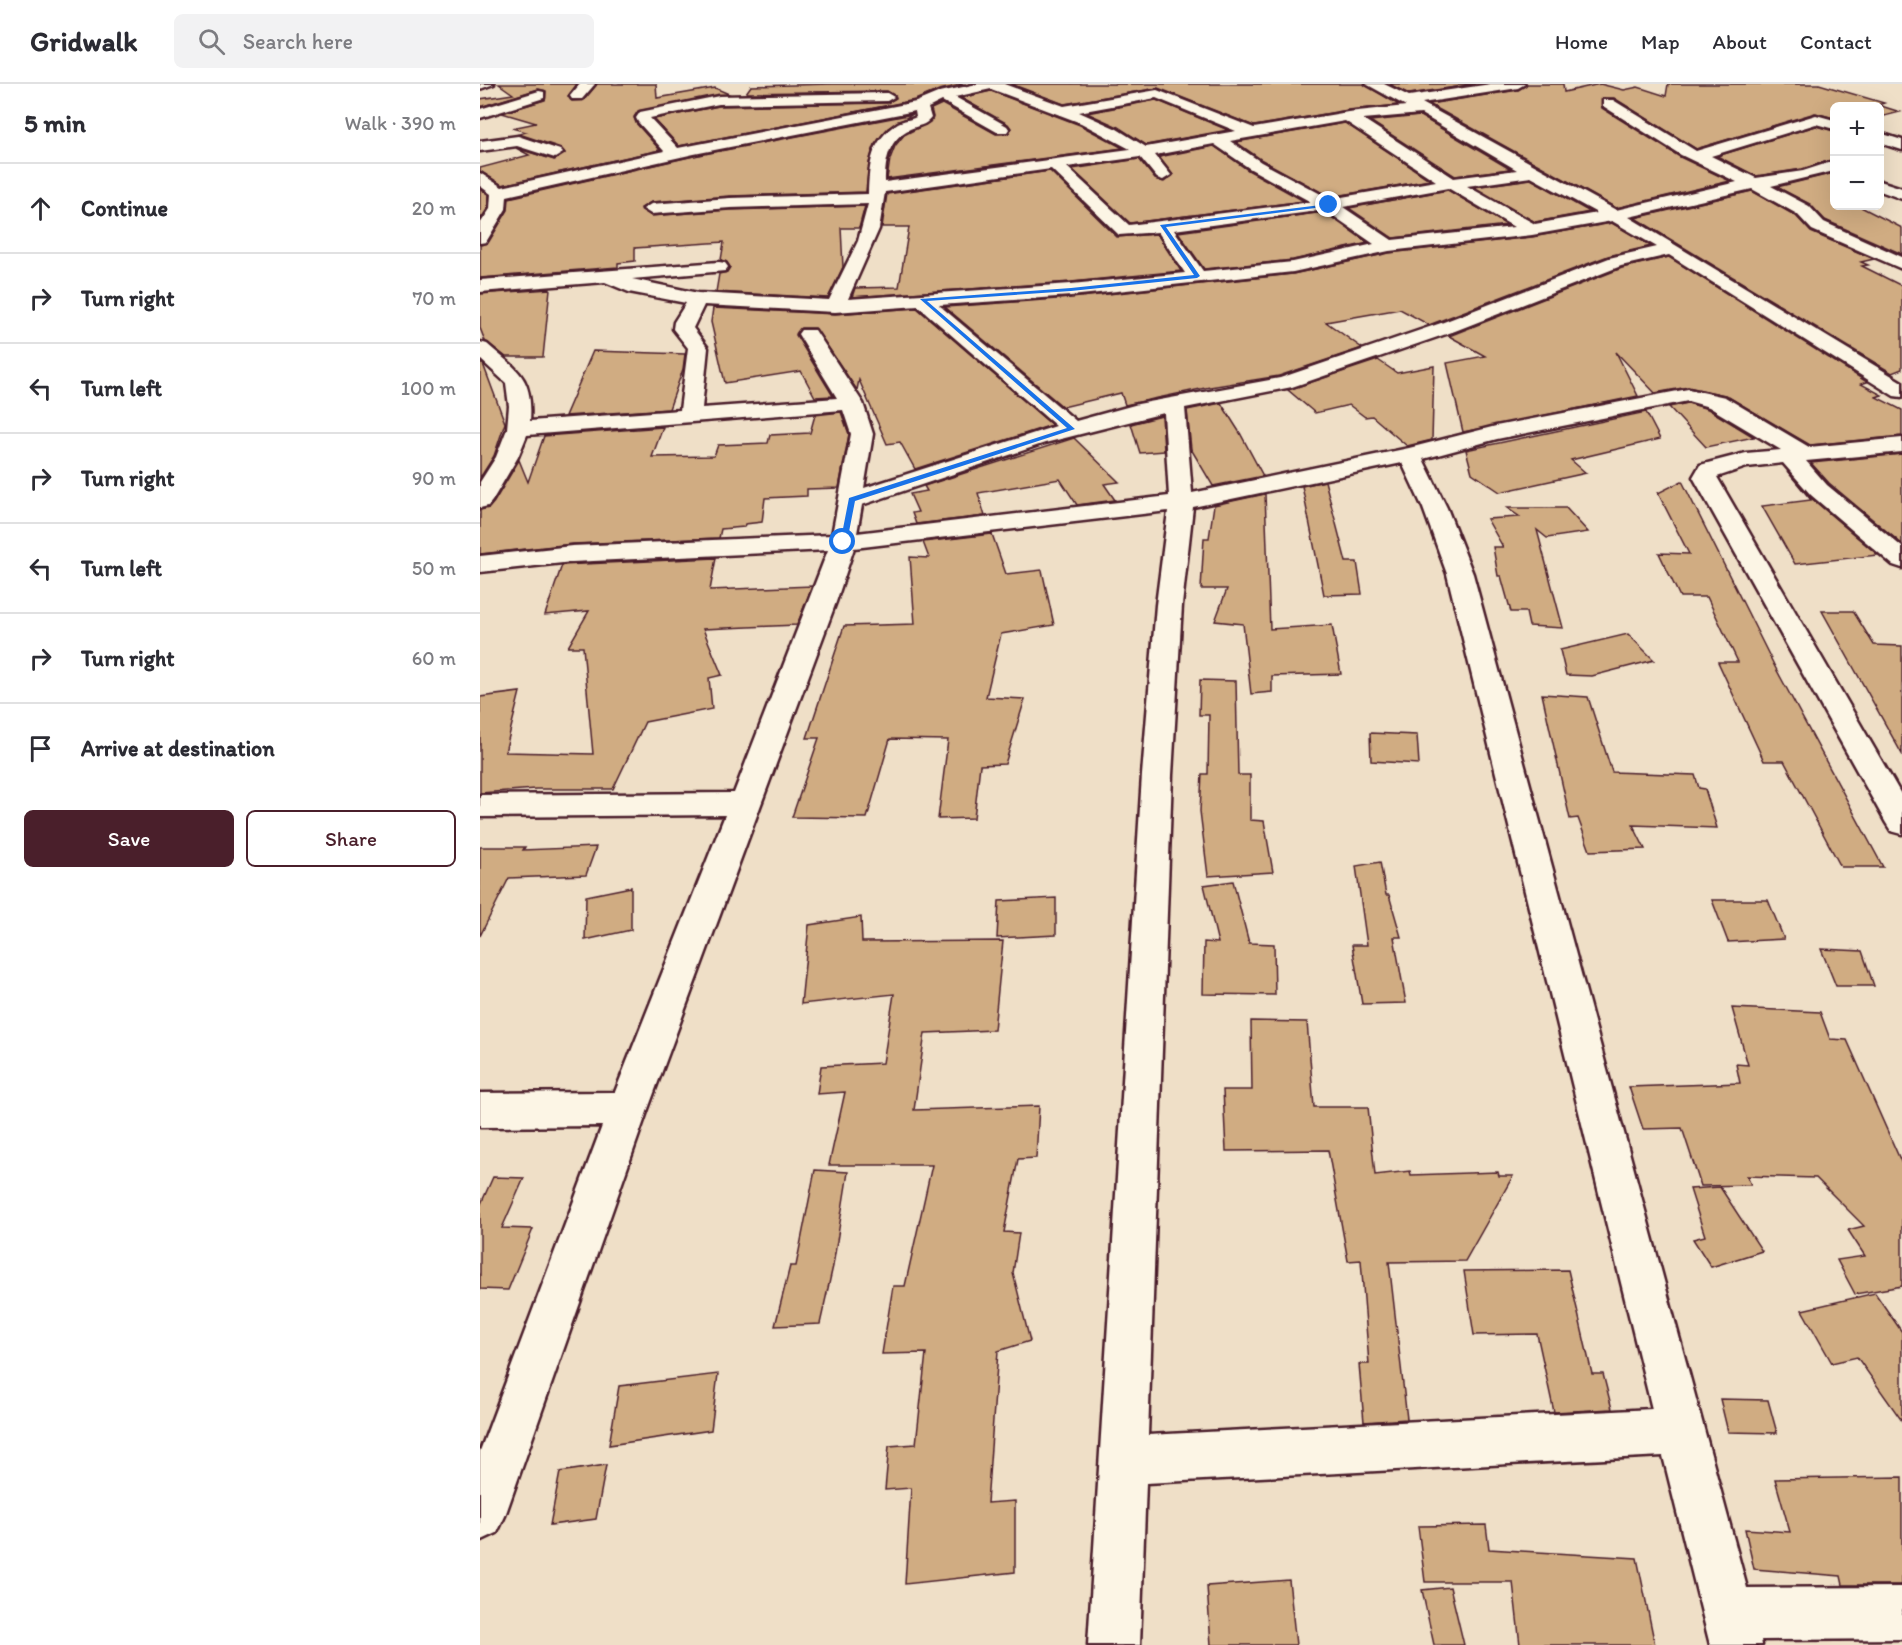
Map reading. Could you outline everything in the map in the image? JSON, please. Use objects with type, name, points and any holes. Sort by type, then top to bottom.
[{"type":"street","points":[[480,85],[487,84]]},
{"type":"street","points":[[577,96],[588,84]]},
{"type":"street","points":[[835,306],[849,281],[874,218],[883,146],[903,127],[921,122],[935,100],[933,84]]},
{"type":"street","points":[[1373,84],[1423,109],[1615,215],[1902,391]]},
{"type":"street","points":[[1406,101],[1518,84]]},
{"type":"street","points":[[728,85],[754,98]]},
{"type":"street","points":[[500,194],[995,85],[1095,123],[1145,153],[1163,175]]},
{"type":"street","points":[[1093,88],[1120,101]]},
{"type":"street","points":[[1065,110],[1157,94],[1250,132]]},
{"type":"street","points":[[480,114],[539,95]]},
{"type":"street","points":[[675,154],[645,122],[643,118],[645,115],[702,103],[754,98],[855,97],[935,100],[1002,129]]},
{"type":"street","points":[[1608,103],[1686,152],[1705,156],[1803,210],[1818,226],[1902,264]]},
{"type":"street","points":[[651,209],[876,194],[1054,164],[1219,141],[1250,132],[1348,116],[1423,109]]},
{"type":"street","points":[[1348,116],[1451,183],[1532,230]]},
{"type":"street","points":[[1705,156],[1815,119],[1830,124]]},
{"type":"street","points":[[480,147],[518,141],[555,153]]},
{"type":"street","points":[[1219,141],[1255,165],[1329,205],[1389,246]]},
{"type":"street","points":[[1054,164],[1125,231],[1329,205],[1451,183],[1534,172]]},
{"type":"street","points":[[605,275],[636,288],[698,299],[835,306],[1071,290],[1293,267],[1389,246],[1532,230],[1615,215],[1830,168]]},
{"type":"street","points":[[480,178],[500,194]]},
{"type":"street","points":[[1884,187],[1902,194]]},
{"type":"street","points":[[480,238],[498,209],[500,194]]},
{"type":"street","points":[[1162,226],[1197,276]]},
{"type":"street","points":[[852,500],[1037,438],[1174,404],[1285,383],[1448,327],[1615,262],[1673,249]]},
{"type":"street","points":[[480,286],[719,267]]},
{"type":"street","points":[[690,415],[698,348],[683,329],[684,322],[698,299]]},
{"type":"street","points":[[922,300],[1072,429]]},
{"type":"street","points":[[480,1516],[628,1109],[823,602],[843,542],[862,434],[852,403],[836,382],[826,360],[808,333]]},
{"type":"street","points":[[480,348],[516,381],[520,406],[518,429],[507,457],[480,501]]},
{"type":"street","points":[[480,564],[572,554],[843,542],[1181,502],[1410,455],[1496,433],[1688,395],[1717,402],[1797,455],[1819,490],[1902,560]]},
{"type":"street","points":[[518,429],[852,403]]},
{"type":"street","points":[[1114,1645],[1157,775],[1169,605],[1181,502],[1174,404]]},
{"type":"street","points":[[1902,445],[1746,460],[1708,470],[1706,477],[1902,823]]},
{"type":"street","points":[[1410,455],[1435,508],[1460,574],[1732,1629],[1902,1613]]},
{"type":"street","points":[[480,806],[745,804]]},
{"type":"street","points":[[480,1110],[628,1109]]},
{"type":"street","points":[[1124,1460],[1681,1431]]},
{"type":"building","points":[[499,84],[577,84],[568,96],[572,101],[584,100],[597,84],[656,84],[657,98],[715,88],[729,94],[638,111],[634,117],[636,123],[660,150],[502,185],[480,171],[480,168],[529,155],[516,148],[554,160],[565,153],[561,148],[519,134],[526,132],[512,128],[536,123],[502,113],[545,100],[546,91],[538,89],[480,107],[480,99],[513,94]]},
{"type":"building","points":[[966,84],[939,90],[915,100],[679,146],[654,119],[719,106],[887,103],[896,98],[887,91],[746,93],[751,86]]},
{"type":"building","points":[[1011,84],[1364,84],[1399,105],[1348,110],[1254,126],[1158,88],[1064,104]]},
{"type":"building","points":[[1389,84],[1475,84],[1409,94]]},
{"type":"building","points":[[1527,84],[1563,84],[1564,92],[1600,84],[1624,90],[1638,87],[1666,96],[1668,84],[1819,84],[1881,102],[1830,102],[1830,117],[1815,113],[1696,149],[1614,98],[1603,98],[1602,108],[1680,157],[1730,181],[1616,208],[1429,104],[1518,90]]},
{"type":"building","points":[[991,91],[1080,125],[1123,148],[887,179],[895,146],[904,135],[930,122],[933,117],[931,109],[942,104],[996,134],[1009,133],[1011,128],[1008,124],[961,98]]},
{"type":"building","points":[[1156,100],[1228,130],[1146,145],[1118,127],[1087,113]]},
{"type":"building","points":[[1884,107],[1900,112],[1884,116]]},
{"type":"building","points":[[913,114],[888,128],[875,144],[869,163],[866,192],[730,196],[651,202],[641,208],[651,216],[730,210],[865,206],[859,228],[841,228],[843,267],[828,298],[716,292],[719,274],[727,272],[730,267],[727,262],[721,260],[724,242],[635,248],[635,261],[618,263],[618,267],[480,278],[480,245],[488,243],[508,210],[509,198],[694,156]]},
{"type":"building","points":[[1420,116],[1510,169],[1455,176],[1370,121]]},
{"type":"building","points":[[1345,123],[1430,180],[1330,197],[1262,160],[1236,142]]},
{"type":"building","points":[[1816,126],[1830,130],[1830,160],[1802,169],[1756,176],[1717,156]]},
{"type":"building","points":[[1214,146],[1248,170],[1304,201],[1130,223],[1072,169],[1139,159],[1155,179],[1164,182],[1173,175],[1159,157]]},
{"type":"building","points":[[1050,171],[1117,237],[1157,234],[1181,271],[1071,282],[852,297],[855,288],[899,287],[909,227],[882,227],[887,194]]},
{"type":"building","points":[[1830,174],[1830,210],[1867,210],[1902,228],[1902,254],[1825,220],[1810,204],[1777,187]]},
{"type":"building","points":[[1531,179],[1590,212],[1535,222],[1474,187]]},
{"type":"building","points":[[480,189],[489,195],[488,208],[480,220]]},
{"type":"building","points":[[1448,190],[1507,225],[1393,238],[1349,208]]},
{"type":"building","points":[[1752,191],[1796,216],[1811,232],[1874,259],[1861,262],[1868,265],[1862,266],[1902,286],[1902,369],[1892,373],[1635,218]]},
{"type":"building","points":[[1324,212],[1368,243],[1293,260],[1204,269],[1178,232]]},
{"type":"building","points":[[1612,223],[1651,246],[1608,256],[1429,325],[1400,309],[1326,322],[1362,348],[1279,376],[1210,387],[1125,405],[1121,393],[1063,407],[945,307],[1071,298],[1293,274],[1389,253],[1532,237]]},
{"type":"building","points":[[1669,257],[1867,382],[1861,384],[1882,395],[1876,397],[1902,410],[1902,436],[1810,445],[1725,395],[1688,387],[1655,393],[1616,352],[1638,396],[1463,432],[1447,363],[1485,356],[1449,336],[1622,268]]},
{"type":"building","points":[[550,289],[543,357],[506,357],[485,341],[480,328],[480,294]]},
{"type":"building","points":[[713,308],[835,314],[917,308],[1052,425],[915,469],[900,442],[887,444],[859,380],[857,390],[815,328],[801,328],[796,335],[833,396],[815,397],[801,371],[725,383],[711,322]]},
{"type":"building","points":[[593,351],[685,354],[683,369],[669,409],[565,416]]},
{"type":"building","points":[[1378,360],[1397,373],[1434,366],[1432,440],[1407,446],[1372,416],[1365,417],[1349,405],[1315,413],[1288,390]]},
{"type":"building","points":[[480,364],[483,364],[505,423],[494,456],[480,478]]},
{"type":"building","points":[[1221,403],[1263,476],[1213,486],[1191,449],[1187,410]]},
{"type":"building","points":[[1688,403],[1708,409],[1754,437],[1706,447],[1669,407]]},
{"type":"building","points":[[841,412],[849,434],[839,488],[807,489],[807,496],[765,498],[762,522],[745,524],[744,527],[721,529],[719,538],[572,544],[480,554],[480,510],[489,508],[494,502],[519,460],[528,482],[544,436],[663,427],[652,457],[714,456],[718,445],[768,443],[770,435],[810,433],[815,415]]},
{"type":"building","points":[[1646,412],[1660,439],[1571,460],[1586,473],[1500,492],[1472,473],[1466,450]]},
{"type":"building","points":[[1162,416],[1164,451],[1140,453],[1131,424]]},
{"type":"building","points":[[1074,438],[1119,482],[1104,484],[1115,500],[1077,505],[1060,479],[978,493],[985,516],[916,524],[912,513],[918,512],[910,494],[927,491],[924,486]]},
{"type":"building","points":[[1902,454],[1902,544],[1829,483],[1811,463]]},
{"type":"building","points":[[1787,471],[1810,497],[1878,555],[1795,564],[1762,506],[1811,500]]},
{"type":"building","points":[[1325,481],[1346,562],[1357,562],[1362,594],[1324,595],[1302,486]]},
{"type":"building","points":[[1682,481],[1774,665],[1883,867],[1841,867],[1784,761],[1764,761],[1718,662],[1738,662],[1707,597],[1680,597],[1659,553],[1689,554],[1658,493]]},
{"type":"building","points":[[1265,494],[1270,629],[1332,625],[1341,674],[1272,676],[1272,692],[1251,694],[1243,624],[1215,621],[1227,589],[1201,589],[1204,538],[1209,538],[1214,505]]},
{"type":"building","points":[[1507,508],[1566,508],[1588,532],[1547,538],[1537,530],[1563,628],[1529,626],[1526,612],[1511,612],[1501,576],[1498,576],[1493,547],[1503,547],[1487,519],[1520,517]]},
{"type":"building","points":[[992,534],[1006,574],[1042,570],[1054,625],[1001,634],[986,697],[1025,699],[1005,764],[980,765],[974,818],[938,819],[948,740],[890,739],[867,818],[792,817],[819,738],[807,738],[844,626],[915,624],[910,557],[929,558],[923,542]]},
{"type":"building","points":[[716,558],[710,590],[812,586],[797,625],[703,629],[722,675],[709,678],[712,709],[645,722],[613,789],[536,789],[480,793],[480,697],[520,692],[505,752],[593,754],[583,647],[568,647],[589,611],[545,615],[562,565]]},
{"type":"building","points":[[1822,611],[1853,611],[1874,645],[1902,646],[1902,754]]},
{"type":"building","points":[[1628,634],[1654,660],[1592,676],[1566,675],[1560,650]]},
{"type":"building","points":[[1200,680],[1236,681],[1238,775],[1250,775],[1250,820],[1264,821],[1273,872],[1208,876],[1200,811],[1202,774],[1208,774],[1209,715],[1199,715]]},
{"type":"building","points":[[1542,694],[1588,697],[1612,772],[1695,775],[1699,788],[1705,789],[1717,828],[1633,825],[1645,849],[1590,851],[1578,818],[1570,819]]},
{"type":"building","points":[[1370,733],[1417,735],[1419,764],[1371,761]]},
{"type":"building","points":[[480,847],[525,847],[523,850],[596,847],[586,875],[509,878],[480,936]]},
{"type":"building","points":[[1380,862],[1386,895],[1389,895],[1401,937],[1394,937],[1406,1003],[1362,1004],[1352,945],[1367,945],[1356,866]]},
{"type":"building","points":[[1233,881],[1249,943],[1274,944],[1275,995],[1203,994],[1204,942],[1218,943],[1204,885]]},
{"type":"building","points":[[631,887],[631,930],[585,940],[586,896]]},
{"type":"building","points":[[1056,898],[1056,935],[997,938],[999,901]]},
{"type":"building","points":[[1712,900],[1768,900],[1784,939],[1728,942]]},
{"type":"building","points":[[861,917],[862,942],[1003,941],[994,1030],[925,1033],[914,1110],[1039,1106],[1036,1158],[1018,1159],[1004,1232],[1019,1233],[1013,1273],[1030,1341],[998,1351],[987,1503],[1015,1501],[1015,1572],[905,1584],[911,1488],[885,1490],[889,1446],[916,1444],[926,1353],[882,1354],[893,1286],[905,1286],[932,1165],[829,1165],[845,1092],[817,1094],[821,1066],[883,1063],[894,994],[801,1004],[809,925]]},
{"type":"building","points":[[1821,949],[1862,951],[1874,986],[1836,986]]},
{"type":"building","points":[[1732,1008],[1820,1012],[1830,1039],[1847,1040],[1902,1164],[1902,1286],[1855,1294],[1837,1260],[1865,1256],[1848,1230],[1864,1226],[1816,1178],[1747,1176],[1751,1185],[1701,1186],[1682,1128],[1643,1129],[1629,1087],[1740,1083],[1736,1064],[1748,1065]]},
{"type":"building","points":[[1251,1021],[1307,1022],[1314,1107],[1368,1107],[1375,1175],[1410,1171],[1411,1175],[1498,1172],[1499,1176],[1513,1176],[1465,1261],[1389,1262],[1407,1419],[1364,1422],[1359,1364],[1369,1364],[1361,1260],[1348,1261],[1328,1150],[1226,1151],[1223,1090],[1252,1090]]},
{"type":"building","points":[[815,1170],[848,1172],[833,1266],[820,1324],[775,1326],[790,1266],[796,1266]]},
{"type":"building","points":[[493,1177],[524,1178],[502,1228],[533,1229],[508,1290],[480,1289],[480,1206]]},
{"type":"building","points":[[1720,1187],[1762,1251],[1711,1267],[1693,1239],[1705,1236],[1690,1189]]},
{"type":"building","points":[[1568,1270],[1592,1374],[1603,1374],[1612,1409],[1554,1412],[1537,1334],[1474,1335],[1464,1271]]},
{"type":"building","points":[[1875,1293],[1902,1332],[1902,1421],[1857,1357],[1832,1363],[1802,1310]]},
{"type":"building","points":[[718,1374],[711,1430],[609,1445],[619,1386]]},
{"type":"building","points":[[1720,1399],[1768,1400],[1777,1433],[1728,1432]]},
{"type":"building","points":[[606,1465],[596,1519],[550,1525],[560,1472]]},
{"type":"building","points":[[1902,1477],[1902,1585],[1843,1585],[1841,1576],[1754,1569],[1745,1529],[1790,1532],[1775,1479]]},
{"type":"building","points":[[1486,1525],[1489,1549],[1637,1558],[1655,1645],[1520,1645],[1513,1582],[1425,1582],[1418,1526]]},
{"type":"building","points":[[1289,1580],[1296,1645],[1211,1645],[1207,1586]]},
{"type":"building","points":[[1450,1587],[1464,1645],[1434,1645],[1422,1590]]},
{"type":"route","points":[[843,542],[852,500],[1037,438],[1072,429],[922,300],[1071,290],[1197,276],[1162,226],[1329,205]]}]
